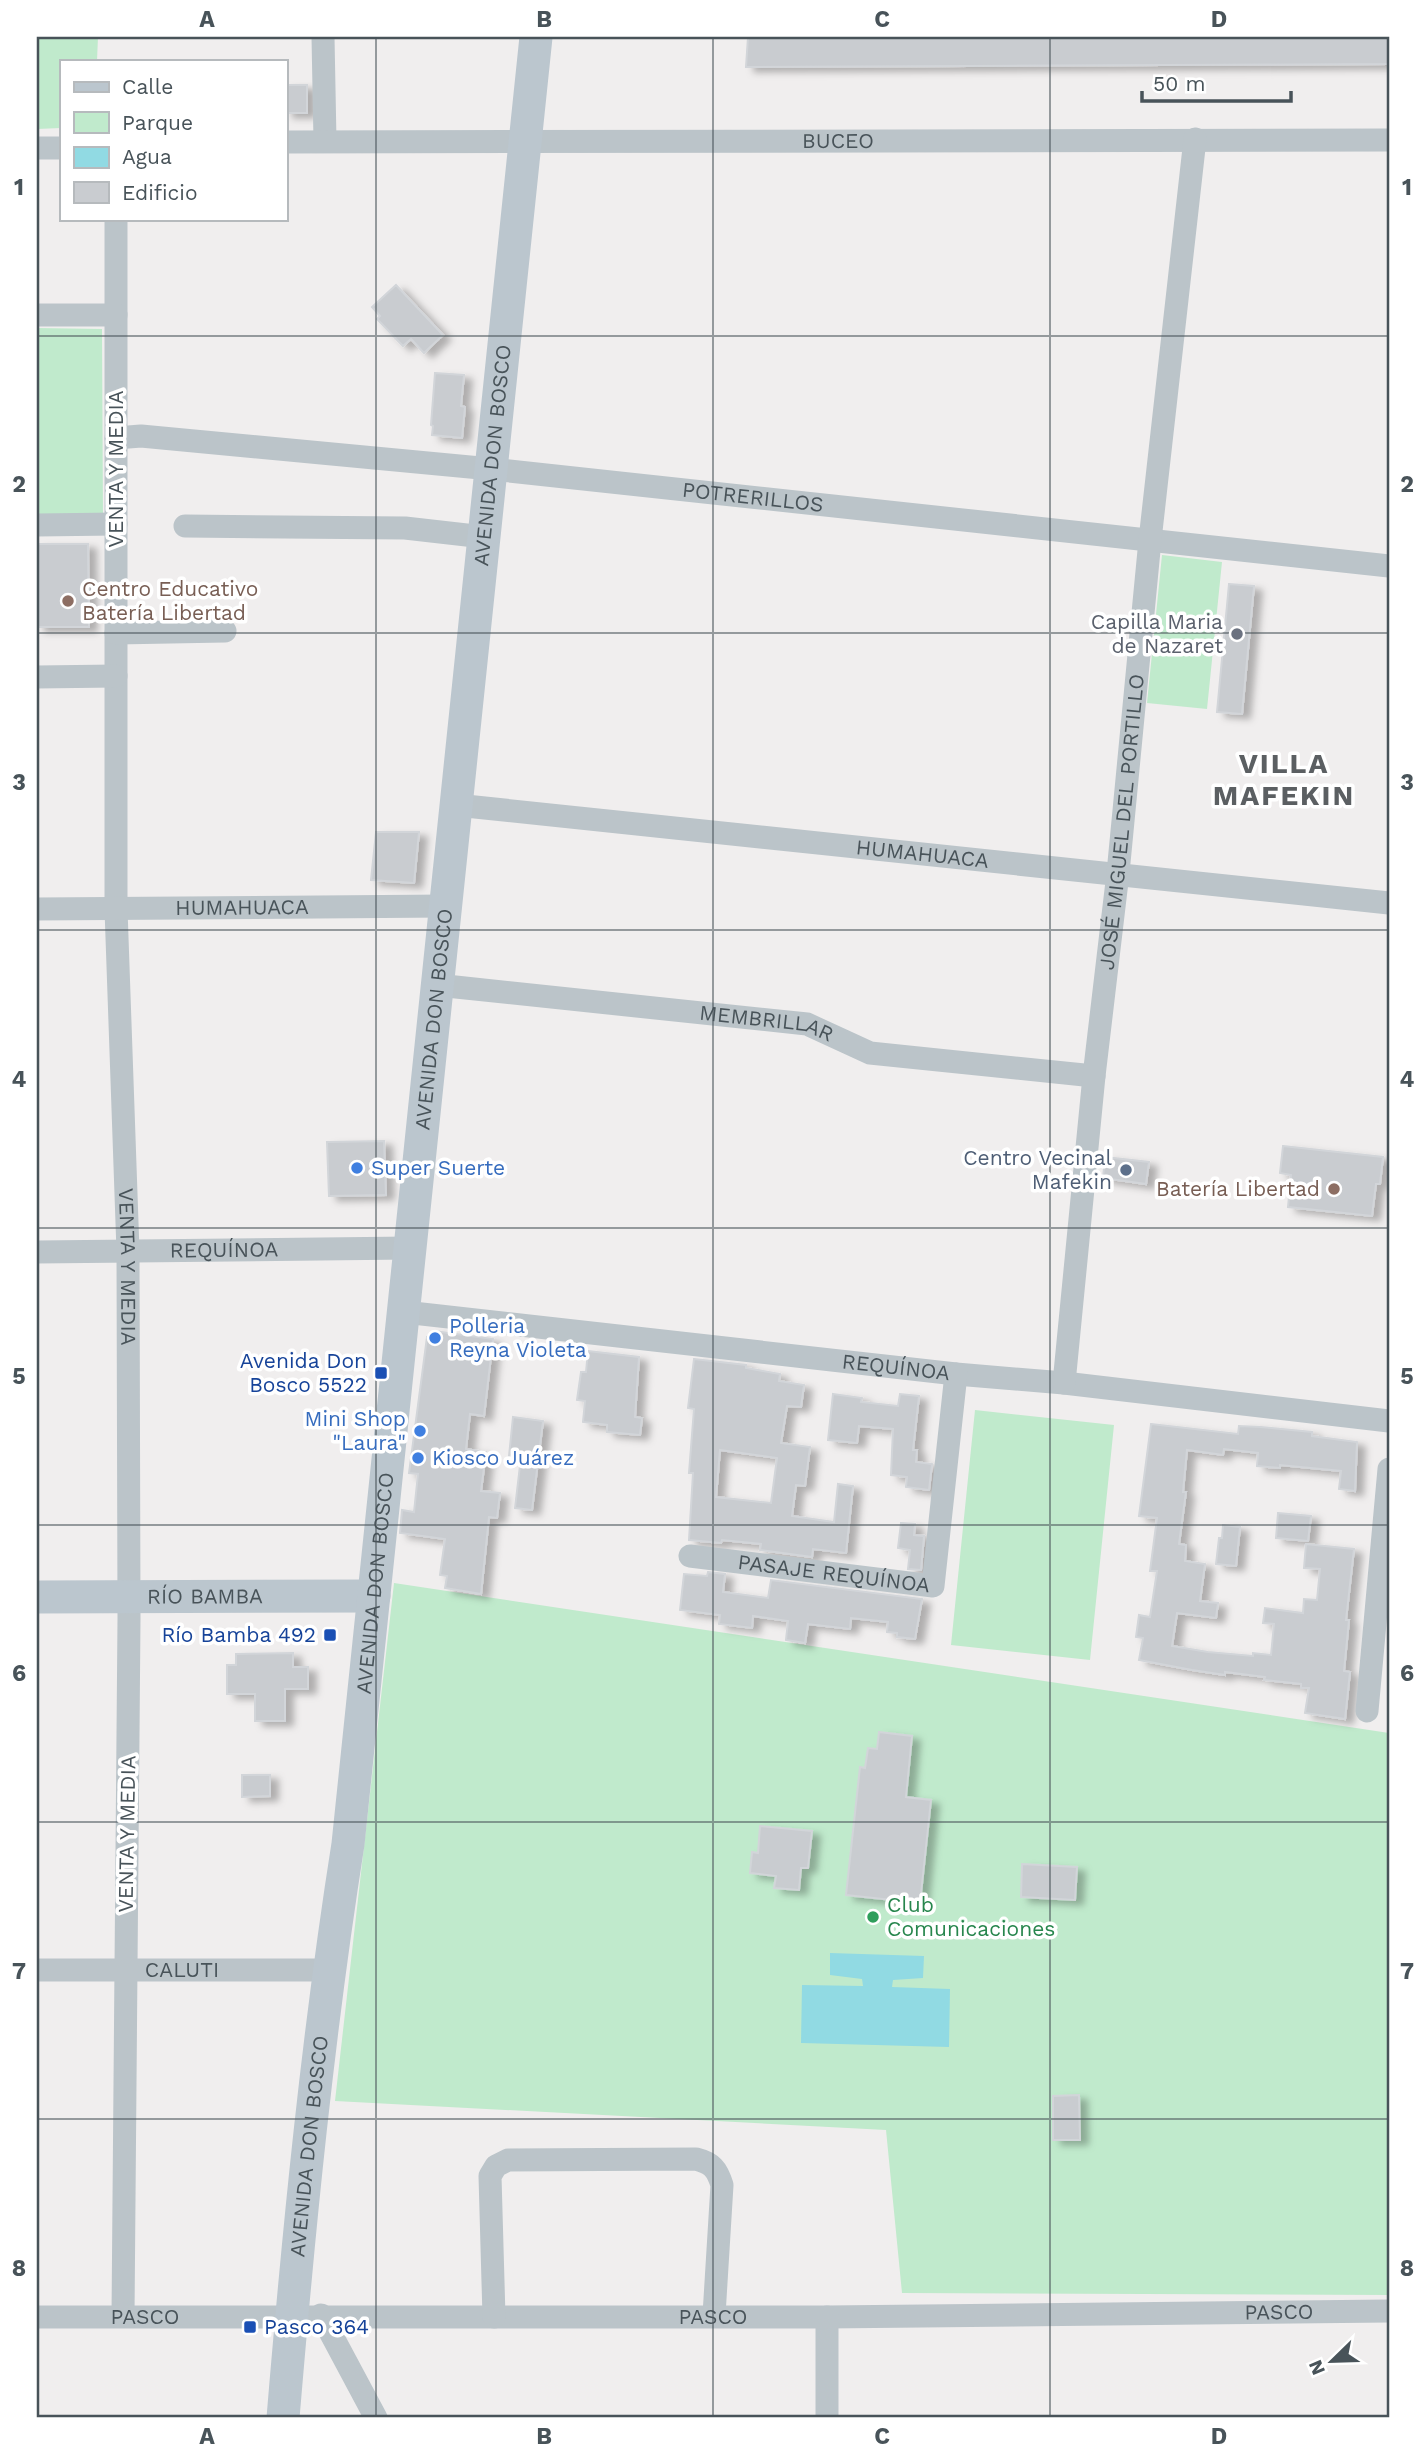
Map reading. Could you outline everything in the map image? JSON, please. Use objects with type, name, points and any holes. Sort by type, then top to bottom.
[{"type":"main road","name":"AVENIDA DON BOSCO","points":[[284,2418],[306,2315],[328,1970],[348,1844],[536,37]]},
{"type":"main road","name":"RÍO BAMBA","points":[[37,1597],[129,1607],[373,1607]]},
{"type":"main road","name":"RÍO BAMBA","points":[[37,1619],[129,1607]]},
{"type":"street","points":[[323,37],[325,141]]},
{"type":"street","name":"JOSÉ MIGUEL DEL PORTILLO","points":[[1064,1383],[1150,540],[1195,139]]},
{"type":"street","name":"BUCEO","points":[[287,142],[1389,140]]},
{"type":"street","points":[[37,148],[60,148]]},
{"type":"street","name":"VENTA Y MEDIA","points":[[116,220],[116,909],[128,1251],[129,1607],[122,2316]]},
{"type":"street","points":[[37,315],[116,315]]},
{"type":"street","name":"POTRERILLOS","points":[[116,438],[141,436],[491,469],[1389,566]]},
{"type":"street","points":[[37,525],[116,524]]},
{"type":"street","points":[[184,526],[405,527],[484,537]]},
{"type":"street","points":[[116,633],[225,631]]},
{"type":"street","points":[[37,677],[116,676]]},
{"type":"street","name":"HUMAHUACA","points":[[456,805],[1389,902]]},
{"type":"street","name":"HUMAHUACA","points":[[37,909],[446,906]]},
{"type":"street","name":"MEMBRILLAR","points":[[438,985],[807,1024],[870,1053],[1094,1076]]},
{"type":"street","name":"REQUÍNOA","points":[[37,1252],[410,1248]]},
{"type":"street","name":"REQUÍNOA","points":[[404,1312],[1389,1421]]},
{"type":"street","name":"PASAJE REQUÍNOA","points":[[690,1556],[933,1586],[956,1374]]},
{"type":"street","points":[[1367,1711],[1389,1469]]},
{"type":"street","name":"CALUTI","points":[[37,1970],[328,1970]]},
{"type":"street","points":[[494,2317],[490,2176],[496,2166],[508,2160],[696,2159],[710,2163],[718,2171],[722,2185],[714,2315]]},
{"type":"street","name":"PASCO","points":[[37,2317],[828,2316],[1389,2311]]},
{"type":"street","points":[[306,2315],[376,2418]]},
{"type":"street","points":[[827,2418],[828,2316]]},
{"type":"green space","points":[[37,37],[98,37],[97,60],[60,60],[60,128],[37,129]]},
{"type":"green space","points":[[37,328],[102,329],[103,516],[37,516]]},
{"type":"green space","points":[[1162,555],[1222,562],[1207,709],[1147,703]]},
{"type":"green space","points":[[975,1410],[1114,1425],[1090,1660],[951,1645]]},
{"type":"green space","name":"Club Comunicaciones","points":[[394,1583],[1389,1733],[1389,2295],[902,2293],[886,2130],[335,2101]]},
{"type":"water","points":[[830,1953],[924,1956],[923,1978],[893,1980],[892,1987],[950,1989],[949,2047],[801,2043],[802,1985],[863,1986],[862,1979],[830,1975]]},
{"type":"building","points":[[748,37],[1389,37],[1389,64],[746,67]]},
{"type":"building","points":[[287,85],[307,85],[307,113],[287,113]]},
{"type":"building","points":[[396,285],[443,335],[424,353],[411,339],[403,346],[377,319],[380,316],[372,307]]},
{"type":"building","points":[[435,373],[464,375],[462,438],[432,435]]},
{"type":"building","points":[[37,544],[88,544],[89,627],[37,627]]},
{"type":"building","name":"Capilla Maria de Nazaret","points":[[1229,584],[1254,586],[1242,714],[1217,712]]},
{"type":"building","points":[[376,832],[419,832],[414,883],[371,880]]},
{"type":"building","name":"Super Suerte","points":[[384,1141],[386,1195],[329,1196],[327,1142]]},
{"type":"building","name":"Batería Libertad","points":[[1283,1146],[1383,1157],[1372,1216],[1288,1207],[1291,1175],[1280,1173]]},
{"type":"building","name":"Centro Vecinal Mafekin","points":[[1105,1157],[1149,1162],[1146,1184],[1103,1178]]},
{"type":"building","points":[[434,1331],[493,1339],[484,1416],[470,1414],[466,1449],[486,1452],[481,1491],[500,1493],[497,1518],[489,1517],[481,1594],[445,1588],[447,1576],[440,1575],[445,1539],[400,1533],[402,1510],[414,1512],[418,1474],[409,1473],[427,1337]]},
{"type":"building","points":[[588,1351],[639,1357],[635,1417],[642,1418],[640,1435],[607,1432],[607,1425],[583,1422],[585,1401],[577,1400],[581,1372],[586,1372]]},
{"type":"building","points":[[694,1359],[746,1365],[746,1368],[780,1374],[779,1381],[804,1385],[801,1407],[787,1406],[781,1443],[810,1447],[805,1486],[796,1485],[792,1516],[834,1522],[838,1484],[853,1486],[846,1553],[813,1549],[812,1557],[760,1550],[761,1544],[689,1540],[693,1473],[689,1473],[694,1409],[688,1408]],"holes":[[[720,1450],[777,1458],[771,1503],[716,1497]]]},
{"type":"building","points":[[833,1394],[862,1398],[861,1402],[898,1406],[900,1394],[919,1396],[913,1450],[917,1450],[916,1462],[932,1464],[929,1490],[906,1487],[907,1477],[891,1475],[893,1429],[859,1426],[857,1443],[828,1440]]},
{"type":"building","points":[[513,1417],[543,1421],[532,1510],[515,1508],[521,1457],[509,1456]]},
{"type":"building","points":[[1151,1424],[1238,1434],[1239,1426],[1261,1427],[1312,1432],[1312,1436],[1357,1442],[1355,1491],[1339,1489],[1341,1471],[1280,1465],[1280,1468],[1257,1466],[1258,1453],[1224,1449],[1223,1455],[1187,1450],[1183,1492],[1186,1492],[1179,1544],[1186,1545],[1185,1561],[1205,1564],[1200,1601],[1218,1603],[1216,1618],[1177,1613],[1172,1646],[1208,1652],[1271,1655],[1274,1624],[1263,1623],[1265,1608],[1303,1613],[1304,1599],[1317,1600],[1320,1569],[1304,1568],[1306,1544],[1354,1549],[1346,1620],[1349,1620],[1344,1671],[1350,1672],[1345,1719],[1305,1713],[1309,1688],[1301,1688],[1301,1684],[1225,1672],[1225,1675],[1139,1660],[1143,1638],[1136,1637],[1139,1615],[1150,1617],[1157,1571],[1150,1571],[1157,1518],[1139,1516]]},
{"type":"building","points":[[1278,1513],[1311,1516],[1308,1541],[1276,1538]]},
{"type":"building","points":[[901,1523],[915,1524],[914,1535],[924,1536],[921,1570],[908,1569],[910,1550],[898,1548]]},
{"type":"building","points":[[1223,1525],[1240,1527],[1236,1566],[1216,1564]]},
{"type":"building","points":[[708,1572],[725,1574],[723,1592],[768,1598],[771,1580],[922,1599],[915,1639],[897,1637],[897,1633],[887,1632],[888,1622],[851,1618],[850,1629],[808,1624],[805,1643],[786,1640],[788,1621],[753,1616],[752,1628],[719,1624],[720,1615],[680,1610],[684,1574],[707,1576]]},
{"type":"building","points":[[293,1653],[293,1667],[308,1667],[308,1689],[285,1689],[285,1721],[255,1721],[255,1694],[227,1694],[227,1665],[236,1665],[236,1654]]},
{"type":"building","points":[[879,1732],[912,1736],[906,1797],[931,1800],[920,1903],[846,1895],[860,1767],[865,1768],[868,1748],[877,1749]]},
{"type":"building","points":[[242,1775],[270,1775],[270,1796],[242,1797]]},
{"type":"building","points":[[760,1826],[812,1831],[808,1868],[801,1868],[799,1890],[774,1888],[776,1876],[750,1873],[752,1852],[758,1853]]},
{"type":"building","points":[[1022,1864],[1077,1867],[1075,1900],[1021,1897]]},
{"type":"building","points":[[1079,2095],[1080,2140],[1053,2140],[1053,2096]]},
{"type":"place","name":"Centro Educativo Batería Libertad","points":[[68,601]]},
{"type":"place","name":"Capilla Maria de Nazaret","points":[[1237,634]]},
{"type":"place","name":"Super Suerte","points":[[357,1168]]},
{"type":"place","name":"Centro Vecinal Mafekin","points":[[1126,1170]]},
{"type":"place","name":"Batería Libertad","points":[[1334,1189]]},
{"type":"place","name":"Polleria Reyna Violeta","points":[[435,1338]]},
{"type":"place","name":"Avenida Don Bosco 5522","points":[[381,1373]]},
{"type":"place","name":"Mini Shop \"Laura\"","points":[[420,1431]]},
{"type":"place","name":"Kiosco Juárez","points":[[418,1458]]},
{"type":"place","name":"Río Bamba 492","points":[[330,1635]]},
{"type":"place","name":"Club Comunicaciones","points":[[873,1917]]},
{"type":"place","name":"Pasco 364","points":[[250,2327]]},
{"type":"district","name":"VILLA MAFEKIN","points":[[1284,779]]}]
